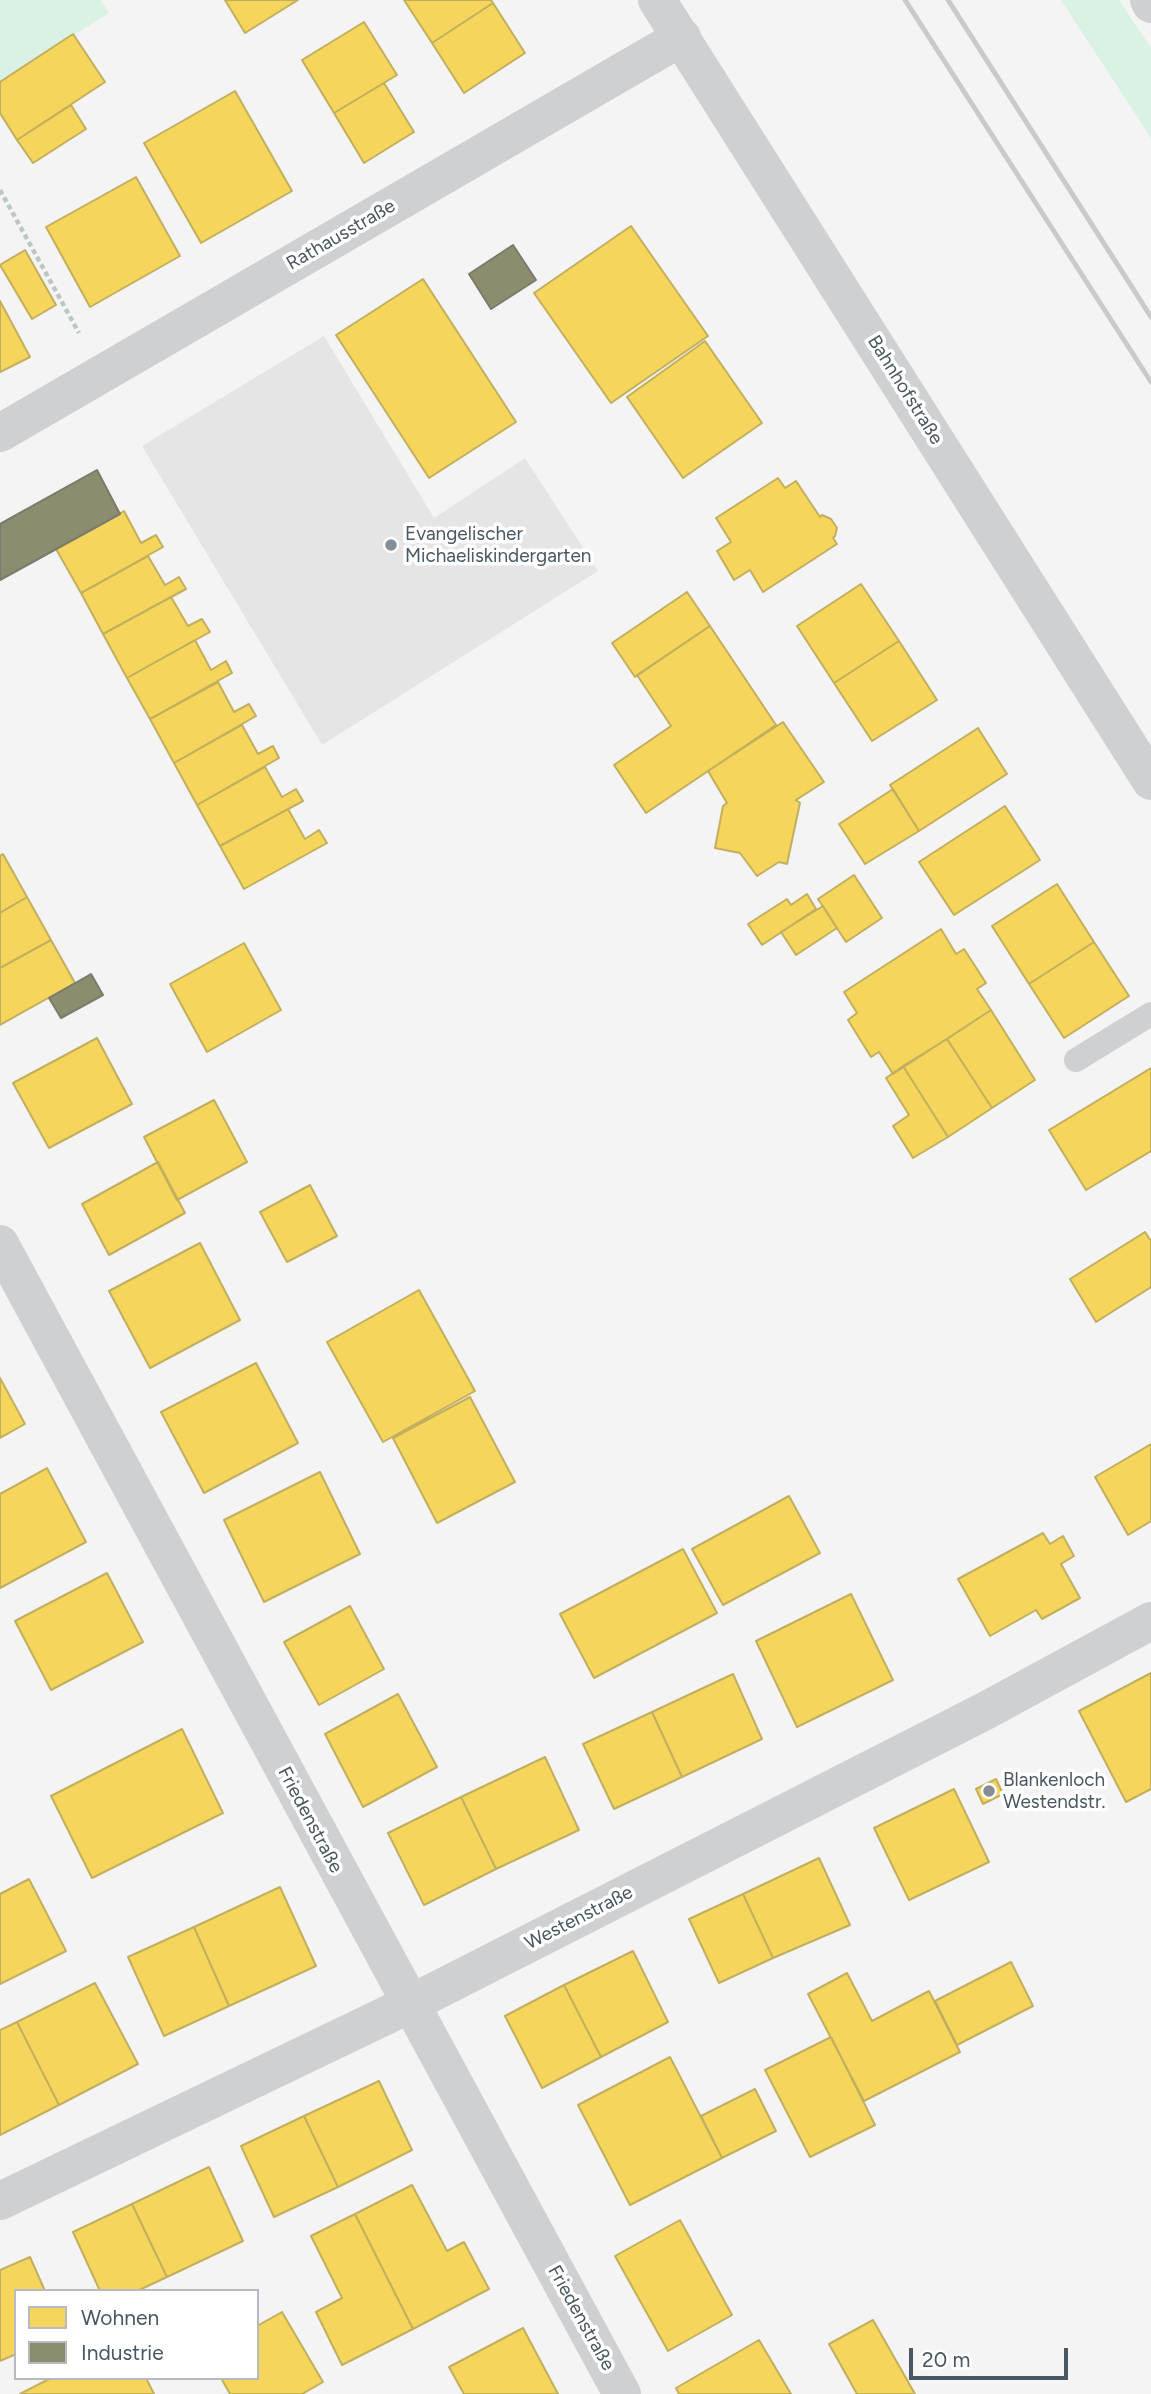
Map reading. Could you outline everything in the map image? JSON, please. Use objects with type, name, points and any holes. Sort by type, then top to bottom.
[{"type":"street","name":"Bahnhofstraße","points":[[657,0],[1151,781]]},
{"type":"street","name":"Rathausstraße","points":[[0,433],[682,37]]},
{"type":"street","name":"Friedenstraße","points":[[0,1244],[622,2394]]},
{"type":"street","name":"Westenstraße","points":[[0,2201],[410,2004],[985,1711],[1151,1621]]},
{"type":"lane","points":[[1076,1060],[1151,1014]]},
{"type":"path","points":[[0,190],[102,373]]},
{"type":"shaded area","name":"Evangelischer Michaeliskindergarten","points":[[324,336],[434,518],[525,458],[598,571],[322,745],[142,446]]},
{"type":"green space","points":[[0,0],[101,0],[109,13],[0,81]]},
{"type":"green space","points":[[1061,0],[1119,0],[1151,48],[1151,138]]},
{"type":"building: Wohnen","points":[[225,0],[298,0],[245,33]]},
{"type":"building: Wohnen","points":[[404,0],[491,0],[493,3],[432,43]]},
{"type":"building: Wohnen","points":[[493,3],[525,53],[464,93],[432,43]]},
{"type":"building: Wohnen","points":[[364,22],[397,75],[334,113],[302,60]]},
{"type":"building: Wohnen","points":[[73,34],[105,82],[17,140],[0,113],[0,82]]},
{"type":"building: Wohnen","points":[[384,83],[414,132],[364,163],[334,113]]},
{"type":"building: Wohnen","points":[[235,91],[292,191],[201,243],[144,143]]},
{"type":"building: Wohnen","points":[[71,105],[86,129],[33,163],[17,140]]},
{"type":"building: Wohnen","points":[[136,177],[180,256],[90,307],[46,227]]},
{"type":"building: Wohnen","points":[[631,226],[708,336],[611,403],[534,293]]},
{"type":"building: Wohnen","points":[[25,250],[56,305],[32,319],[0,265]]},
{"type":"building: Wohnen","points":[[423,279],[516,422],[429,478],[336,335]]},
{"type":"building: Wohnen","points":[[0,301],[30,357],[0,372]]},
{"type":"building: Wohnen","points":[[705,341],[762,423],[683,478],[627,397]]},
{"type":"building: Wohnen","points":[[778,478],[785,488],[796,481],[820,517],[822,515],[831,519],[837,528],[833,538],[837,544],[763,592],[750,570],[734,580],[717,551],[731,542],[716,518]]},
{"type":"building: Wohnen","points":[[124,511],[141,543],[156,535],[163,547],[81,593],[56,549]]},
{"type":"building: Wohnen","points":[[148,556],[165,585],[179,577],[186,589],[103,634],[81,593]]},
{"type":"building: Wohnen","points":[[861,584],[899,641],[834,683],[797,626]]},
{"type":"building: Wohnen","points":[[687,592],[710,626],[635,677],[612,643]]},
{"type":"building: Wohnen","points":[[171,597],[188,626],[202,619],[210,632],[127,678],[103,634]]},
{"type":"building: Wohnen","points":[[710,626],[776,725],[646,813],[614,765],[671,726],[637,675]]},
{"type":"building: Wohnen","points":[[195,640],[211,670],[226,661],[232,673],[150,719],[127,678]]},
{"type":"building: Wohnen","points":[[899,641],[937,700],[872,741],[834,683]]},
{"type":"building: Wohnen","points":[[218,682],[234,712],[249,704],[256,716],[174,763],[150,719]]},
{"type":"building: Wohnen","points":[[783,722],[824,782],[796,800],[800,803],[787,864],[779,862],[757,876],[740,853],[715,848],[723,806],[727,803],[708,771]]},
{"type":"building: Wohnen","points":[[242,725],[258,754],[273,746],[279,758],[197,805],[174,763]]},
{"type":"building: Wohnen","points":[[978,728],[1007,774],[919,831],[890,785]]},
{"type":"building: Wohnen","points":[[265,767],[282,797],[296,789],[303,801],[220,846],[197,805]]},
{"type":"building: Wohnen","points":[[893,789],[919,831],[865,864],[839,824]]},
{"type":"building: Wohnen","points":[[1005,806],[1040,860],[954,915],[919,862]]},
{"type":"building: Wohnen","points":[[288,809],[305,839],[319,830],[327,843],[244,889],[220,846]]},
{"type":"building: Wohnen","points":[[3,854],[27,897],[0,913],[0,856]]},
{"type":"building: Wohnen","points":[[854,875],[882,918],[846,942],[818,899]]},
{"type":"building: Wohnen","points":[[1057,884],[1094,942],[1029,984],[992,926]]},
{"type":"building: Wohnen","points":[[807,894],[816,909],[762,945],[748,924],[787,899],[791,905]]},
{"type":"building: Wohnen","points":[[27,897],[51,940],[0,968],[0,913]]},
{"type":"building: Wohnen","points":[[823,906],[837,928],[796,955],[781,932]]},
{"type":"building: Wohnen","points":[[941,929],[956,954],[964,949],[986,983],[977,989],[991,1010],[893,1074],[879,1052],[871,1057],[848,1020],[857,1013],[844,992]]},
{"type":"building: Wohnen","points":[[51,940],[75,983],[0,1025],[0,968]]},
{"type":"building: Wohnen","points":[[1094,942],[1129,996],[1064,1038],[1029,984]]},
{"type":"building: Wohnen","points":[[244,943],[281,1010],[207,1052],[170,984]]},
{"type":"building: Wohnen","points":[[991,1010],[1035,1080],[992,1108],[947,1039]]},
{"type":"building: Wohnen","points":[[97,1038],[132,1104],[49,1148],[13,1083]]},
{"type":"building: Wohnen","points":[[947,1039],[992,1108],[948,1137],[903,1066]]},
{"type":"building: Wohnen","points":[[903,1066],[948,1137],[913,1158],[893,1126],[909,1115],[886,1078]]},
{"type":"building: Wohnen","points":[[1151,1068],[1151,1151],[1086,1190],[1049,1130]]},
{"type":"building: Wohnen","points":[[214,1100],[247,1162],[177,1200],[144,1137]]},
{"type":"building: Wohnen","points":[[158,1162],[185,1213],[109,1255],[82,1204]]},
{"type":"building: Wohnen","points":[[310,1185],[337,1236],[287,1262],[260,1212]]},
{"type":"building: Wohnen","points":[[1145,1232],[1151,1241],[1151,1287],[1096,1322],[1070,1279]]},
{"type":"building: Wohnen","points":[[200,1243],[240,1320],[150,1368],[109,1291]]},
{"type":"building: Wohnen","points":[[419,1290],[475,1391],[383,1442],[327,1342]]},
{"type":"building: Wohnen","points":[[256,1363],[298,1443],[204,1493],[161,1412]]},
{"type":"building: Wohnen","points":[[0,1378],[25,1424],[0,1438]]},
{"type":"building: Wohnen","points":[[470,1397],[515,1482],[437,1523],[393,1438]]},
{"type":"building: Wohnen","points":[[1151,1444],[1151,1521],[1128,1535],[1095,1477]]},
{"type":"building: Wohnen","points":[[47,1468],[86,1542],[0,1588],[0,1494]]},
{"type":"building: Wohnen","points":[[320,1472],[360,1554],[264,1602],[224,1520]]},
{"type":"building: Wohnen","points":[[789,1496],[820,1553],[723,1605],[692,1549]]},
{"type":"building: Wohnen","points":[[1043,1533],[1050,1544],[1063,1536],[1074,1556],[1061,1564],[1080,1598],[1042,1619],[1036,1610],[990,1636],[958,1579]]},
{"type":"building: Wohnen","points":[[683,1549],[717,1613],[594,1678],[560,1614]]},
{"type":"building: Wohnen","points":[[107,1573],[143,1642],[51,1690],[15,1621]]},
{"type":"building: Wohnen","points":[[851,1594],[893,1680],[797,1727],[756,1641]]},
{"type":"building: Wohnen","points":[[350,1606],[384,1669],[319,1705],[284,1642]]},
{"type":"building: Wohnen","points":[[1151,1673],[1151,1789],[1126,1802],[1079,1711]]},
{"type":"building: Wohnen","points":[[733,1674],[762,1739],[682,1777],[652,1712]]},
{"type":"building: Wohnen","points":[[398,1694],[437,1767],[363,1807],[325,1734]]},
{"type":"building: Wohnen","points":[[652,1712],[682,1777],[614,1809],[583,1744]]},
{"type":"building: Wohnen","points":[[182,1729],[223,1813],[92,1878],[51,1796]]},
{"type":"building: Wohnen","points":[[545,1757],[579,1830],[496,1869],[461,1797]]},
{"type":"building: Wohnen","name":"Blankenloch Westendstr.","points":[[996,1779],[1003,1794],[983,1804],[976,1789]]},
{"type":"building: Wohnen","points":[[954,1789],[989,1862],[909,1900],[874,1828]]},
{"type":"building: Wohnen","points":[[461,1797],[496,1869],[424,1905],[388,1833]]},
{"type":"building: Wohnen","points":[[819,1858],[850,1925],[773,1958],[743,1894]]},
{"type":"building: Wohnen","points":[[29,1879],[66,1951],[0,1984],[0,1894]]},
{"type":"building: Wohnen","points":[[280,1887],[316,1966],[229,2006],[194,1927]]},
{"type":"building: Wohnen","points":[[743,1894],[773,1958],[719,1983],[689,1919]]},
{"type":"building: Wohnen","points":[[194,1927],[229,2006],[164,2036],[128,1957]]},
{"type":"building: Wohnen","points":[[633,1951],[668,2022],[601,2057],[564,1985]]},
{"type":"building: Wohnen","points":[[1011,1962],[1033,2006],[957,2045],[935,2001]]},
{"type":"building: Wohnen","points":[[847,1973],[872,2021],[929,1991],[960,2052],[864,2101],[808,1994]]},
{"type":"building: Wohnen","points":[[95,1983],[138,2064],[59,2105],[17,2022]]},
{"type":"building: Wohnen","points":[[564,1985],[601,2057],[542,2088],[505,2016]]},
{"type":"building: Wohnen","points":[[17,2022],[59,2105],[0,2135],[0,2030]]},
{"type":"building: Wohnen","points":[[831,2037],[875,2125],[810,2157],[765,2070]]},
{"type":"building: Wohnen","points":[[670,2057],[722,2158],[630,2205],[578,2105]]},
{"type":"building: Wohnen","points":[[379,2081],[412,2150],[338,2187],[304,2116]]},
{"type":"building: Wohnen","points":[[755,2089],[776,2131],[722,2158],[701,2116]]},
{"type":"building: Wohnen","points":[[304,2116],[338,2187],[274,2217],[241,2146]]},
{"type":"building: Wohnen","points":[[209,2167],[243,2241],[167,2277],[132,2204]]},
{"type":"building: Wohnen","points":[[412,2185],[447,2251],[464,2242],[489,2289],[413,2329],[355,2214]]},
{"type":"building: Wohnen","points":[[132,2204],[167,2277],[141,2289],[99,2289],[73,2232]]},
{"type":"building: Wohnen","points":[[355,2214],[413,2329],[342,2365],[316,2312],[342,2298],[311,2236]]},
{"type":"building: Wohnen","points":[[680,2220],[732,2315],[668,2351],[615,2256]]},
{"type":"building: Wohnen","points":[[30,2257],[44,2289],[14,2289],[14,2355],[0,2361],[0,2270]]},
{"type":"building: Wohnen","points":[[282,2312],[323,2382],[302,2394],[230,2394],[222,2380],[259,2380],[259,2325]]},
{"type":"building: Wohnen","points":[[873,2320],[915,2394],[857,2394],[829,2344]]},
{"type":"building: Wohnen","points":[[523,2328],[558,2394],[464,2394],[449,2367]]},
{"type":"building: Wohnen","points":[[759,2340],[791,2394],[679,2394],[676,2388]]},
{"type":"building: Wohnen","points":[[47,2380],[147,2380],[154,2394],[20,2394]]},
{"type":"building: Industrie","points":[[513,245],[536,280],[491,309],[469,274]]},
{"type":"building: Industrie","points":[[97,470],[120,514],[0,580],[0,524]]},
{"type":"building: Industrie","points":[[91,974],[103,995],[61,1018],[49,998]]},
{"type":"railway","points":[[905,0],[1151,382]]},
{"type":"railway","points":[[948,0],[1151,317]]},
{"type":"place","name":"Evangelischer Michaeliskindergarten","points":[[391,545]]},
{"type":"place","name":"Blankenloch Westendstr.","points":[[989,1791]]}]
